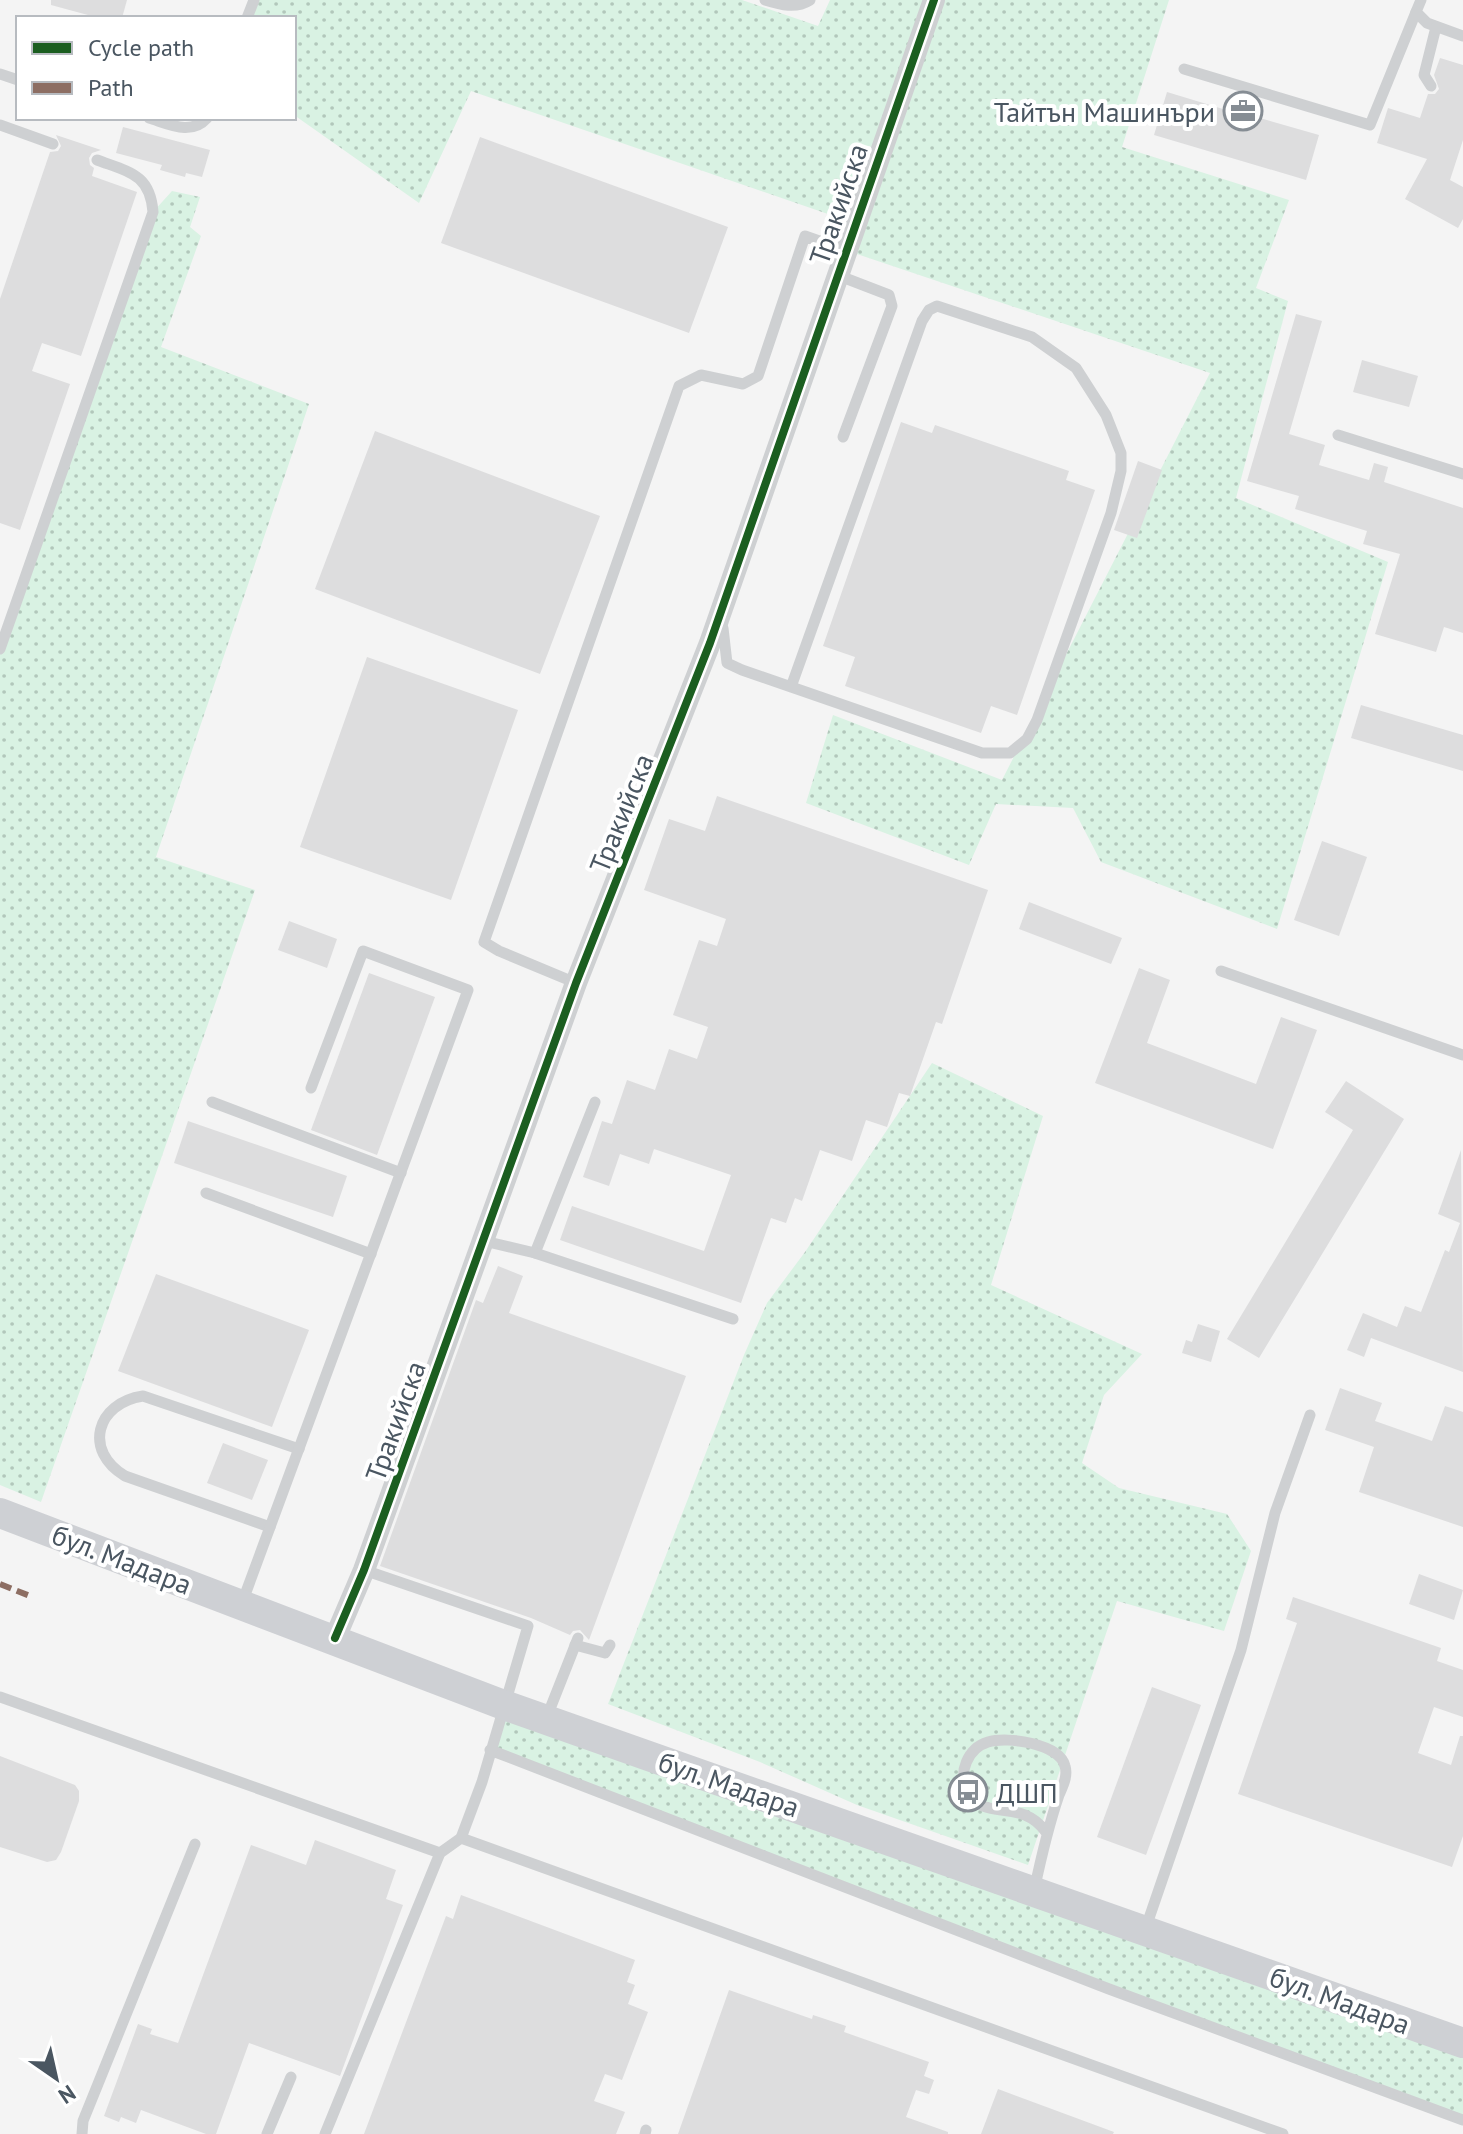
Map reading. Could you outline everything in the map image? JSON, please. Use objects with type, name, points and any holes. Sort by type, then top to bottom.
[{"type":"main road","name":"бул. Мадара","points":[[0,1513],[335,1638],[504,1705],[1463,2043]]},
{"type":"street","name":"Тракийска","points":[[335,1638],[364,1570],[576,983],[673,742],[934,0]]},
{"type":"lane","points":[[765,0],[785,6],[810,0]]},
{"type":"lane","points":[[1184,69],[1370,125],[1419,6],[1436,27],[1463,36]]},
{"type":"lane","points":[[1431,86],[1424,75],[1436,27]]},
{"type":"lane","points":[[156,120],[187,129],[205,120]]},
{"type":"lane","points":[[0,125],[53,144]]},
{"type":"lane","points":[[0,649],[153,212],[152,196],[146,182],[97,160]]},
{"type":"lane","points":[[576,983],[484,942],[679,386],[701,375],[743,384],[758,376],[805,236],[845,250]]},
{"type":"lane","points":[[837,275],[889,295],[892,306],[843,437]]},
{"type":"lane","points":[[724,602],[722,640],[727,663],[791,687],[982,753],[1010,753],[1027,739],[1037,720],[1111,513],[1121,471],[1121,453],[1106,415],[1076,368],[1032,337],[937,306],[929,310],[922,321],[791,687]]},
{"type":"lane","points":[[1338,435],[1463,474]]},
{"type":"lane","points":[[242,1603],[468,990],[363,951],[311,1088]]},
{"type":"lane","points":[[1221,971],[1463,1055]]},
{"type":"lane","points":[[212,1102],[401,1173]]},
{"type":"lane","points":[[535,1253],[595,1102]]},
{"type":"lane","points":[[206,1193],[371,1254]]},
{"type":"lane","points":[[484,1241],[535,1253],[733,1319]]},
{"type":"lane","points":[[270,1527],[125,1476],[107,1462],[102,1451],[101,1428],[116,1404],[143,1396],[299,1449]]},
{"type":"lane","points":[[1145,1931],[1241,1650],[1275,1513],[1310,1415]]},
{"type":"lane","points":[[325,2134],[440,1853],[461,1838],[482,1782],[528,1626],[364,1570]]},
{"type":"lane","points":[[546,1719],[577,1641],[605,1653],[610,1645]]},
{"type":"lane","points":[[0,1697],[440,1853]]},
{"type":"lane","points":[[1034,1892],[1046,1832],[1066,1777],[1061,1757],[1050,1748],[1000,1740],[978,1747],[964,1769],[965,1787],[973,1799],[988,1808],[1018,1811],[1037,1818],[1046,1832]]},
{"type":"lane","points":[[490,1750],[1094,1983],[1463,2120]]},
{"type":"lane","points":[[461,1838],[1253,2128],[1283,2134]]},
{"type":"lane","points":[[82,2134],[83,2121],[195,1844]]},
{"type":"lane","points":[[267,2134],[291,2077]]},
{"type":"green space","points":[[256,0],[742,0],[818,26],[830,0],[1169,0],[1122,147],[1289,200],[1256,288],[1288,301],[1236,498],[1388,562],[1277,929],[1101,862],[1073,808],[996,804],[969,865],[806,803],[833,715],[1002,780],[1210,373],[845,250],[854,223],[471,91],[419,203],[296,116],[296,16],[250,16]]},
{"type":"green space","points":[[172,191],[200,197],[190,227],[201,236],[161,347],[309,404],[156,857],[255,890],[41,1502],[0,1485],[0,649],[153,212]]},
{"type":"green space","points":[[932,1063],[1043,1116],[991,1285],[1142,1354],[1104,1395],[1082,1463],[1119,1488],[1227,1514],[1251,1551],[1224,1631],[1117,1601],[1028,1865],[857,1805],[760,1762],[608,1704],[767,1303],[805,1252]]},
{"type":"green space","points":[[504,1705],[1463,2043],[1463,2120],[491,1750]]},
{"type":"building","points":[[51,0],[127,0],[123,16],[92,16],[51,5]]},
{"type":"building","points":[[1440,58],[1463,65],[1463,140],[1450,180],[1463,187],[1463,219],[1458,228],[1405,199],[1427,159],[1377,143],[1388,108],[1420,118],[1428,94],[1435,94],[1439,89],[1434,75]]},
{"type":"building","points":[[1167,92],[1223,109],[1232,102],[1243,101],[1254,106],[1260,118],[1319,135],[1306,180],[1154,135]]},
{"type":"building","points":[[123,127],[210,150],[202,177],[186,173],[185,177],[160,170],[162,165],[116,153]]},
{"type":"building","points":[[56,135],[101,150],[92,153],[89,158],[94,168],[92,176],[137,192],[81,356],[42,343],[32,371],[70,384],[20,530],[0,523],[0,299],[50,152],[58,151],[61,146]]},
{"type":"building","points":[[480,137],[728,227],[689,333],[441,243]]},
{"type":"building","points":[[1296,314],[1322,321],[1289,434],[1325,445],[1319,465],[1369,480],[1374,463],[1388,467],[1384,482],[1463,508],[1463,633],[1444,627],[1436,652],[1375,634],[1400,554],[1363,544],[1367,531],[1295,509],[1299,496],[1247,481]]},
{"type":"building","points":[[1362,360],[1418,376],[1409,407],[1353,392]]},
{"type":"building","points":[[901,422],[932,433],[935,425],[1069,471],[1066,480],[1095,490],[1017,715],[991,706],[981,733],[845,686],[855,657],[823,646]]},
{"type":"building","points":[[375,431],[600,516],[540,674],[315,589]]},
{"type":"building","points":[[1138,461],[1162,470],[1137,538],[1114,530]]},
{"type":"building","points":[[367,657],[518,710],[451,900],[300,847]]},
{"type":"building","points":[[1361,705],[1463,735],[1463,771],[1351,738]]},
{"type":"building","points":[[717,796],[988,890],[942,1024],[936,1022],[910,1096],[899,1093],[887,1127],[866,1120],[852,1161],[820,1150],[802,1201],[795,1198],[786,1223],[771,1218],[741,1303],[560,1240],[572,1206],[704,1251],[731,1175],[654,1149],[649,1164],[620,1154],[609,1186],[583,1177],[602,1121],[612,1124],[627,1080],[655,1090],[669,1049],[697,1059],[708,1027],[673,1015],[699,940],[717,946],[726,919],[644,890],[669,819],[705,831]]},
{"type":"building","points":[[1322,841],[1367,857],[1339,936],[1294,920]]},
{"type":"building","points":[[1029,902],[1122,938],[1111,964],[1019,929]]},
{"type":"building","points":[[289,921],[337,939],[327,968],[278,950]]},
{"type":"building","points":[[1139,968],[1170,980],[1147,1043],[1256,1084],[1281,1017],[1317,1030],[1273,1149],[1095,1083]]},
{"type":"building","points":[[369,973],[435,997],[377,1155],[311,1130]]},
{"type":"building","points":[[1346,1081],[1404,1119],[1259,1358],[1227,1339],[1353,1130],[1325,1112]]},
{"type":"building","points":[[188,1121],[347,1176],[333,1217],[174,1163]]},
{"type":"building","points":[[1461,1150],[1463,1372],[1371,1338],[1364,1357],[1347,1350],[1363,1313],[1397,1327],[1405,1306],[1421,1312],[1445,1250],[1449,1252],[1460,1223],[1438,1214]]},
{"type":"building","points":[[498,1266],[523,1276],[509,1313],[686,1376],[589,1640],[580,1630],[570,1635],[531,1618],[380,1566],[476,1300],[483,1303]]},
{"type":"building","points":[[156,1274],[309,1330],[272,1427],[118,1371]]},
{"type":"building","points":[[1198,1324],[1220,1331],[1211,1362],[1182,1353],[1186,1340],[1192,1342]]},
{"type":"building","points":[[1340,1388],[1382,1403],[1375,1421],[1432,1441],[1445,1406],[1463,1412],[1463,1527],[1359,1492],[1374,1447],[1325,1430]]},
{"type":"building","points":[[223,1443],[268,1460],[252,1500],[207,1483]]},
{"type":"building","points":[[1419,1574],[1463,1590],[1454,1620],[1409,1604]]},
{"type":"building","points":[[1293,1597],[1441,1648],[1437,1661],[1463,1670],[1463,1717],[1434,1707],[1418,1753],[1451,1765],[1460,1736],[1463,1736],[1463,1836],[1452,1867],[1238,1794],[1297,1623],[1286,1619]]},
{"type":"building","points":[[1152,1687],[1201,1705],[1146,1855],[1097,1837]]},
{"type":"building","points":[[0,1756],[75,1785],[79,1791],[79,1801],[56,1860],[47,1862],[0,1847]]},
{"type":"building","points":[[315,1840],[396,1870],[386,1899],[403,1905],[340,2076],[249,2043],[216,2134],[206,2134],[141,2110],[136,2123],[121,2117],[119,2122],[104,2116],[138,2024],[152,2029],[150,2034],[178,2043],[251,1845],[306,1865]]},
{"type":"building","points":[[461,1895],[635,1960],[627,1982],[635,1985],[628,2004],[648,2012],[622,2080],[605,2074],[594,2101],[625,2112],[616,2134],[364,2134],[446,1916],[453,1919]]},
{"type":"building","points":[[729,1990],[812,2019],[813,2015],[846,2026],[844,2032],[929,2062],[924,2076],[934,2080],[929,2094],[916,2090],[906,2117],[948,2134],[678,2134]]},
{"type":"building","points":[[998,2089],[1114,2132],[981,2134]]},
{"type":"marked path","points":[[0,1584],[30,1596]]},
{"type":"cycle path","points":[[335,1638],[364,1570],[576,983],[710,643],[934,0]]},
{"type":"place","name":"Тайтън Машинъри","points":[[1243,111]]},
{"type":"place","name":"ДШП","points":[[968,1792]]}]
